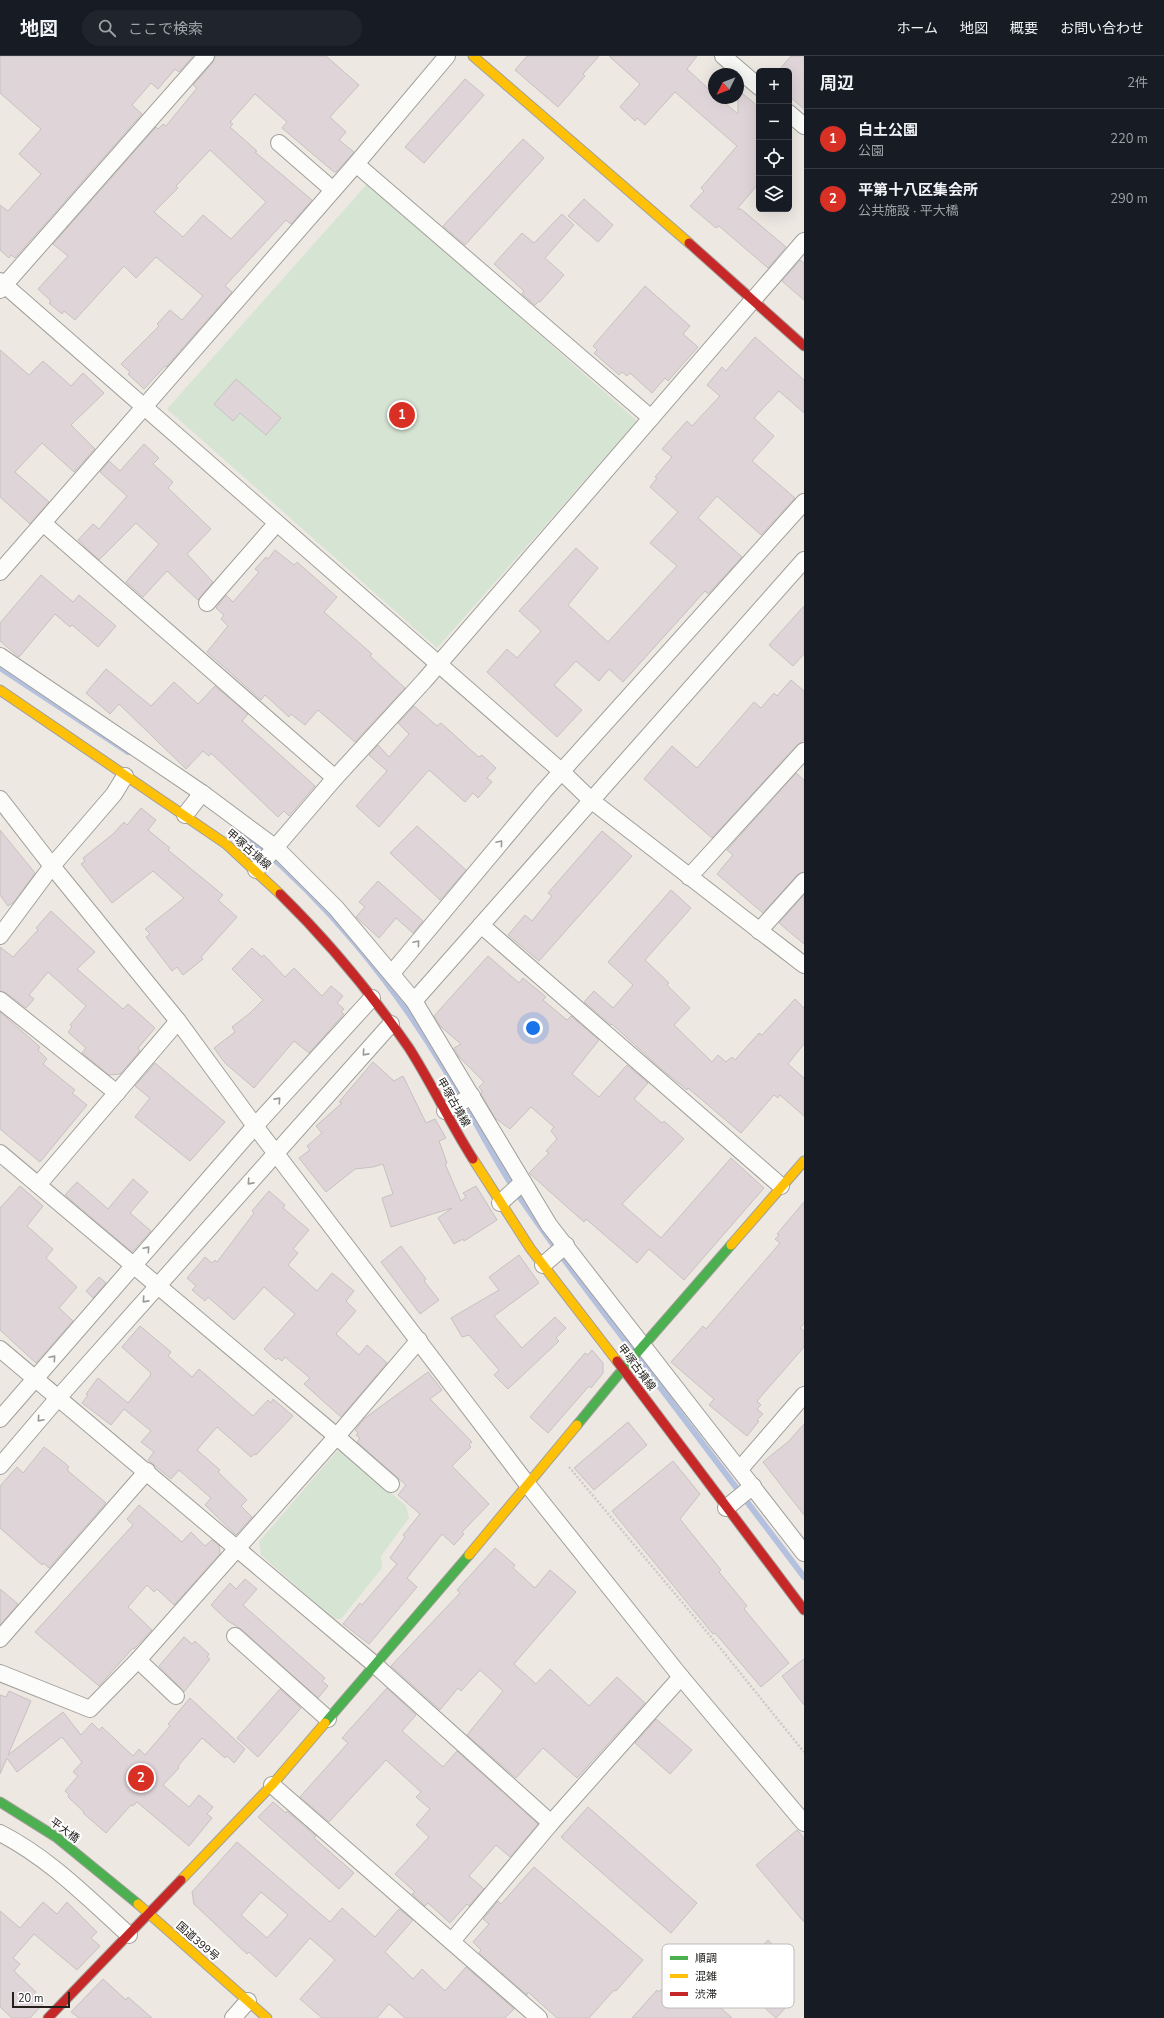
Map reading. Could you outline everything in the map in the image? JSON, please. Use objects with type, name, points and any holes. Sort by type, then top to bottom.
[{"type":"main road","points":[[472,56],[804,346]]},
{"type":"main road","name":"甲塚古墳線","points":[[0,690],[125,776],[194,803],[226,844],[267,858],[409,1049],[500,1203],[530,1248],[623,1369],[740,1496],[804,1610]]},
{"type":"main road","points":[[48,2018],[272,1785],[556,1452],[623,1369],[804,1161]]},
{"type":"main road","name":"平大橋","points":[[0,1802],[56,1837],[113,1882]]},
{"type":"main road","name":"国道399号","points":[[113,1882],[267,2018]]},
{"type":"street","points":[[206,56],[1,285],[145,406],[276,524],[561,771],[592,801],[759,931],[802,958]]},
{"type":"street","points":[[0,572],[356,164],[447,56]]},
{"type":"street","points":[[723,56],[756,84]]},
{"type":"street","points":[[792,116],[804,126]]},
{"type":"street","points":[[279,143],[333,190]]},
{"type":"street","points":[[356,164],[651,418]]},
{"type":"street","points":[[267,858],[335,778],[438,664],[804,241]]},
{"type":"street","points":[[392,973],[561,771],[804,502]]},
{"type":"street","points":[[44,523],[335,778]]},
{"type":"street","points":[[207,603],[276,524]]},
{"type":"street","points":[[414,1001],[804,560]]},
{"type":"street","points":[[0,656],[267,858],[336,908],[414,1001],[549,1225],[566,1245],[642,1347],[740,1469],[740,1496],[804,1553]]},
{"type":"street","points":[[689,877],[804,751]]},
{"type":"street","points":[[0,936],[52,866],[114,794],[125,776]]},
{"type":"street","points":[[0,799],[52,866],[178,1021],[255,1126],[528,1485],[681,1677],[804,1823]]},
{"type":"street","points":[[759,931],[804,881]]},
{"type":"street","points":[[481,925],[781,1186]]},
{"type":"street","points":[[0,1419],[255,1126],[372,998]]},
{"type":"street","points":[[0,1000],[116,1093]]},
{"type":"street","points":[[38,1185],[178,1021]]},
{"type":"street","points":[[0,1466],[58,1398],[391,1024]]},
{"type":"street","points":[[445,1111],[472,1096]]},
{"type":"street","points":[[0,1153],[337,1436],[391,1484]]},
{"type":"street","points":[[500,1203],[523,1182]]},
{"type":"street","points":[[543,1265],[566,1245]]},
{"type":"street","points":[[0,1673],[90,1709],[138,1660],[337,1436],[419,1340]]},
{"type":"street","points":[[0,1349],[147,1471],[374,1664],[552,1823]]},
{"type":"street","points":[[740,1469],[804,1395]]},
{"type":"street","points":[[0,1639],[147,1471]]},
{"type":"street","points":[[235,1636],[328,1719]]},
{"type":"street","points":[[138,1660],[176,1696]]},
{"type":"street","points":[[452,1941],[552,1823],[681,1677]]},
{"type":"street","points":[[272,1785],[539,2018]]},
{"type":"street","points":[[0,1833],[24,1845],[64,1877],[129,1935]]},
{"type":"street","points":[[233,2018],[248,2001]]},
{"type":"path","points":[[556,1452],[717,1644],[804,1752]]},
{"type":"green space","points":[[368,183],[637,421],[437,648],[167,409]]},
{"type":"green space","points":[[337,1451],[344,1452],[406,1506],[409,1518],[381,1556],[382,1568],[341,1619],[334,1619],[261,1555],[259,1542]]},
{"type":"building","points":[[0,56],[193,56],[179,72],[175,69],[158,89],[151,83],[132,105],[142,114],[15,258],[11,255],[9,258],[0,250],[0,205],[8,211],[41,174],[19,154],[41,129],[0,93]]},
{"type":"building","points":[[215,56],[326,56],[359,85],[330,117],[346,132],[339,140],[354,152],[336,172],[334,172],[282,128],[287,122],[255,94],[230,122],[233,124],[230,127],[257,151],[255,152],[312,200],[291,224],[286,220],[225,286],[232,292],[166,367],[165,366],[144,389],[128,374],[130,372],[121,364],[159,326],[157,324],[170,310],[182,320],[203,296],[156,257],[136,278],[124,266],[75,320],[64,311],[62,314],[49,303],[51,301],[38,289],[68,256],[53,244],[156,127],[158,129],[163,124],[166,126],[197,88],[193,85],[213,62]],"holes":[[[210,150],[266,202],[231,239],[203,215],[183,237],[154,212],[178,188],[176,186]]]},
{"type":"building","points":[[527,56],[599,56],[583,74],[585,76],[558,107],[515,70]]},
{"type":"building","points":[[609,56],[697,56],[687,69],[708,88],[708,104],[726,104],[738,114],[738,104],[744,104],[744,95],[756,105],[756,187],[737,209],[741,209],[786,247],[768,268],[719,226],[716,228],[690,206],[704,191],[701,188],[737,146],[675,92],[645,125],[637,118],[635,121],[620,107],[640,84]]},
{"type":"building","points":[[791,56],[804,56],[804,109],[792,99],[792,68],[781,68]]},
{"type":"building","points":[[465,79],[484,95],[424,163],[405,147]]},
{"type":"building","points":[[523,139],[544,158],[465,245],[443,226]]},
{"type":"building","points":[[584,199],[613,225],[598,242],[568,216]]},
{"type":"building","points":[[562,214],[574,225],[545,258],[564,275],[540,302],[539,301],[535,305],[522,294],[524,291],[494,264],[522,233],[534,243]]},
{"type":"building","points":[[800,260],[804,263],[804,300],[782,281]]},
{"type":"building","points":[[645,286],[690,326],[683,334],[698,347],[668,381],[665,378],[652,393],[630,373],[627,376],[622,372],[619,375],[594,353],[597,350],[593,346]]},
{"type":"building","points":[[755,337],[804,380],[804,413],[779,391],[754,418],[774,436],[752,461],[795,498],[761,535],[717,496],[698,518],[742,557],[708,594],[705,591],[623,682],[609,669],[599,681],[576,661],[554,685],[582,710],[557,737],[487,672],[507,649],[517,658],[541,631],[519,611],[576,548],[598,568],[568,605],[608,642],[677,566],[650,543],[678,512],[650,487],[657,478],[655,477],[672,457],[662,449],[687,421],[692,426],[720,396],[707,385],[722,367],[726,371]]},
{"type":"building","points":[[0,350],[29,375],[43,361],[71,386],[83,373],[104,393],[71,425],[95,449],[74,472],[42,443],[15,472],[49,502],[30,524],[0,497]]},
{"type":"building","points":[[236,379],[281,418],[266,435],[240,413],[233,421],[214,404]]},
{"type":"building","points":[[144,444],[159,458],[153,464],[173,482],[168,488],[211,529],[187,554],[213,582],[198,600],[167,571],[143,597],[126,582],[159,544],[136,523],[99,560],[78,540],[93,524],[99,529],[127,496],[100,472],[109,461],[120,471]]},
{"type":"building","points":[[275,550],[294,565],[297,562],[337,597],[324,612],[372,654],[370,656],[405,688],[355,742],[318,710],[305,725],[291,714],[289,717],[265,695],[261,700],[207,652],[228,626],[221,619],[224,615],[216,608],[226,595],[233,602],[259,572],[255,569],[266,557],[268,559]]},
{"type":"building","points":[[41,575],[73,602],[79,595],[116,626],[98,647],[72,625],[70,627],[55,614],[19,657],[0,641],[0,623]]},
{"type":"building","points":[[804,606],[804,654],[793,666],[769,645]]},
{"type":"building","points":[[106,669],[151,706],[174,682],[198,704],[215,686],[248,714],[242,721],[315,786],[289,816],[284,811],[278,817],[211,753],[209,756],[203,751],[186,769],[119,704],[110,714],[86,693]]},
{"type":"building","points":[[791,680],[804,691],[804,740],[797,745],[712,838],[644,779],[672,746],[697,768],[754,702],[761,708],[774,693],[777,696]]},
{"type":"building","points":[[414,706],[437,726],[441,723],[479,757],[482,755],[496,768],[487,778],[492,782],[478,798],[473,793],[465,802],[429,770],[379,827],[356,806],[387,771],[369,755],[378,745],[389,757],[409,734],[398,723]]},
{"type":"building","points":[[796,773],[804,780],[804,872],[797,875],[763,913],[717,874],[733,855],[727,850]]},
{"type":"building","points":[[141,808],[156,820],[148,830],[170,848],[168,850],[223,895],[218,900],[237,917],[201,957],[203,959],[183,975],[177,967],[172,971],[146,937],[150,934],[145,929],[184,898],[153,871],[112,903],[81,864],[85,861],[83,858],[113,834],[124,822],[127,825]]},
{"type":"building","points":[[417,826],[466,870],[440,900],[390,853]]},
{"type":"building","points":[[0,830],[35,873],[14,902],[8,906],[0,895]]},
{"type":"building","points":[[602,831],[632,856],[539,961],[508,935],[525,915],[532,921],[552,896],[548,893]]},
{"type":"building","points":[[378,881],[423,921],[413,933],[396,918],[379,938],[356,917],[365,907],[359,902]]},
{"type":"building","points":[[671,890],[691,908],[645,960],[669,983],[667,985],[690,1008],[674,1025],[712,1062],[718,1055],[726,1062],[732,1057],[735,1060],[759,1033],[762,1035],[795,999],[804,1008],[804,1044],[788,1064],[804,1078],[804,1116],[780,1095],[778,1098],[774,1095],[741,1133],[688,1088],[687,1090],[661,1069],[612,1024],[611,1025],[584,1002],[594,991],[613,1008],[633,985],[608,962]]},
{"type":"building","points":[[804,895],[804,944],[779,923]]},
{"type":"building","points":[[51,911],[95,952],[77,969],[123,1009],[128,1004],[155,1028],[138,1048],[140,1051],[120,1074],[109,1075],[82,1053],[86,1048],[68,1032],[72,1027],[70,1025],[86,1006],[48,972],[29,995],[34,999],[26,1008],[6,993],[0,991],[0,947],[13,957],[38,930],[36,928]]},
{"type":"building","points":[[252,948],[262,957],[264,955],[285,977],[294,968],[322,996],[331,986],[343,996],[337,1003],[344,1009],[341,1012],[344,1014],[309,1053],[294,1041],[254,1088],[225,1063],[214,1048],[235,1032],[232,1027],[250,1013],[263,1000],[232,969]]},
{"type":"building","points":[[488,956],[519,983],[523,978],[546,997],[543,1000],[567,1020],[571,1016],[599,1040],[572,1074],[599,1097],[627,1065],[648,1083],[634,1099],[662,1123],[664,1121],[684,1139],[622,1204],[661,1238],[731,1158],[764,1188],[684,1280],[649,1249],[637,1263],[586,1219],[584,1222],[529,1173],[549,1153],[546,1151],[557,1139],[551,1131],[554,1127],[531,1107],[510,1129],[495,1118],[481,1094],[482,1091],[479,1087],[484,1082],[459,1057],[454,1048],[461,1044],[440,1026],[434,1016]]},
{"type":"building","points":[[0,1012],[40,1047],[38,1050],[47,1059],[43,1064],[75,1090],[72,1093],[87,1105],[40,1162],[0,1129]]},
{"type":"building","points":[[373,1062],[394,1081],[403,1076],[426,1123],[435,1119],[446,1138],[439,1141],[447,1163],[445,1164],[461,1201],[466,1197],[463,1193],[476,1186],[497,1220],[464,1241],[463,1239],[454,1244],[438,1218],[452,1208],[391,1227],[382,1198],[393,1194],[383,1164],[355,1169],[326,1192],[299,1158],[310,1150],[307,1146],[322,1133],[316,1126],[342,1103],[339,1102]]},
{"type":"building","points":[[155,1063],[225,1122],[190,1161],[135,1117],[150,1098],[135,1086]]},
{"type":"building","points":[[133,1179],[148,1192],[130,1213],[151,1231],[132,1252],[65,1195],[77,1182],[108,1209]]},
{"type":"building","points":[[20,1186],[43,1206],[27,1226],[53,1249],[46,1258],[77,1287],[59,1308],[73,1321],[36,1363],[0,1330],[0,1208]]},
{"type":"building","points":[[269,1191],[285,1205],[283,1208],[309,1230],[293,1249],[298,1253],[288,1265],[317,1291],[332,1273],[354,1291],[346,1301],[356,1311],[336,1334],[359,1355],[367,1345],[387,1363],[341,1417],[304,1384],[310,1378],[285,1357],[282,1361],[278,1358],[276,1360],[264,1349],[295,1314],[264,1287],[234,1320],[208,1297],[205,1301],[192,1290],[196,1286],[187,1278],[205,1257],[212,1263],[215,1260],[217,1262],[254,1213],[252,1211]]},
{"type":"building","points":[[804,1202],[804,1324],[800,1328],[804,1331],[804,1347],[757,1401],[761,1405],[757,1409],[763,1414],[757,1420],[759,1421],[747,1436],[709,1405],[714,1399],[671,1362],[703,1326],[706,1329],[780,1243],[775,1239],[779,1235],[777,1234]]},
{"type":"building","points":[[401,1246],[426,1279],[424,1281],[439,1300],[420,1314],[381,1262]]},
{"type":"building","points":[[519,1255],[539,1283],[494,1316],[522,1348],[555,1317],[566,1328],[556,1338],[559,1341],[508,1389],[494,1375],[499,1370],[469,1335],[462,1337],[451,1318],[499,1290],[489,1277]]},
{"type":"building","points":[[99,1277],[106,1283],[93,1298],[86,1291]]},
{"type":"building","points":[[140,1326],[171,1352],[168,1356],[192,1377],[199,1369],[253,1416],[268,1400],[271,1403],[273,1399],[293,1416],[256,1455],[254,1454],[251,1457],[217,1427],[197,1450],[220,1470],[218,1472],[247,1500],[241,1506],[252,1517],[236,1535],[205,1505],[211,1498],[179,1470],[171,1479],[148,1460],[154,1452],[141,1442],[151,1431],[124,1409],[111,1425],[82,1403],[88,1395],[86,1394],[98,1378],[128,1403],[150,1376],[151,1373],[122,1347]]},
{"type":"building","points":[[592,1350],[603,1363],[603,1373],[591,1388],[589,1386],[548,1433],[530,1417],[585,1353],[588,1355]]},
{"type":"building","points":[[428,1372],[442,1390],[430,1399],[472,1442],[469,1445],[471,1447],[452,1466],[489,1504],[462,1532],[464,1534],[454,1545],[442,1534],[407,1578],[417,1587],[369,1644],[343,1624],[360,1603],[362,1605],[397,1564],[390,1558],[405,1537],[403,1535],[420,1514],[398,1495],[406,1485],[357,1442],[360,1438],[356,1435],[358,1433],[355,1430],[365,1418]]},
{"type":"building","points":[[628,1422],[647,1445],[594,1490],[574,1468]]},
{"type":"building","points":[[804,1424],[804,1515],[763,1462],[789,1441]]},
{"type":"building","points":[[44,1447],[66,1464],[69,1467],[67,1470],[106,1503],[49,1568],[43,1563],[42,1565],[0,1528],[0,1486],[17,1467],[23,1473]]},
{"type":"building","points":[[673,1461],[700,1494],[680,1519],[721,1570],[719,1572],[747,1606],[744,1609],[789,1663],[761,1687],[715,1633],[713,1634],[612,1511]]},
{"type":"building","points":[[139,1505],[182,1542],[191,1532],[205,1546],[212,1540],[219,1545],[220,1554],[174,1605],[157,1589],[154,1592],[147,1585],[128,1607],[152,1630],[134,1649],[133,1648],[99,1686],[35,1632],[133,1525],[127,1519]]},
{"type":"building","points":[[495,1548],[515,1565],[513,1568],[535,1588],[550,1570],[576,1592],[514,1664],[536,1684],[550,1669],[589,1706],[617,1677],[645,1703],[577,1778],[543,1748],[516,1778],[467,1735],[503,1691],[480,1670],[461,1691],[458,1688],[440,1710],[391,1666],[460,1593],[457,1590]]},
{"type":"building","points":[[245,1579],[257,1589],[243,1605],[325,1678],[322,1681],[328,1686],[318,1698],[241,1629],[228,1621],[211,1605],[230,1583],[236,1589]]},
{"type":"building","points":[[0,1589],[18,1604],[0,1625]]},
{"type":"building","points":[[184,1637],[192,1644],[195,1641],[209,1654],[207,1657],[210,1659],[184,1692],[159,1666]]},
{"type":"building","points":[[804,1659],[804,1705],[782,1676]]},
{"type":"building","points":[[387,1688],[416,1715],[402,1731],[443,1767],[457,1751],[538,1824],[510,1857],[496,1845],[469,1876],[484,1889],[469,1906],[467,1904],[450,1923],[428,1903],[425,1906],[412,1894],[415,1892],[395,1874],[429,1837],[416,1825],[430,1809],[416,1797],[421,1792],[386,1760],[329,1822],[300,1797],[348,1743],[342,1738]]},
{"type":"building","points":[[280,1689],[301,1708],[258,1757],[237,1738]]},
{"type":"building","points":[[9,1691],[31,1701],[8,1755],[63,1712],[81,1735],[92,1723],[99,1730],[102,1727],[133,1756],[139,1749],[145,1755],[170,1726],[168,1724],[190,1698],[245,1749],[234,1763],[227,1756],[225,1758],[202,1738],[178,1766],[179,1768],[163,1785],[189,1807],[199,1795],[213,1807],[207,1814],[212,1818],[189,1846],[137,1802],[133,1806],[131,1805],[106,1833],[83,1813],[84,1812],[68,1797],[69,1795],[65,1791],[78,1776],[73,1772],[82,1762],[62,1737],[17,1772],[7,1758],[0,1774],[0,1695],[6,1697]]},
{"type":"building","points":[[656,1719],[692,1750],[670,1774],[635,1743]]},
{"type":"building","points":[[273,1802],[286,1813],[287,1811],[316,1836],[314,1838],[354,1873],[339,1889],[258,1817]]},
{"type":"building","points":[[588,1807],[697,1903],[671,1933],[561,1837]]},
{"type":"building","points":[[797,1830],[804,1838],[804,1922],[756,1865]]},
{"type":"building","points":[[237,1842],[330,1922],[342,1908],[375,1937],[399,1909],[413,1920],[385,1952],[413,1979],[422,1969],[445,1991],[466,1967],[514,2009],[505,2018],[405,2018],[389,2004],[377,2018],[322,2018],[300,1999],[335,1960],[310,1938],[276,1977],[249,1952],[247,1954],[194,1904],[192,1892]],"holes":[[[261,1892],[288,1915],[267,1938],[241,1915]]]},
{"type":"building","points":[[534,1867],[643,1960],[616,1991],[614,1990],[589,2018],[557,2018],[528,1992],[527,1995],[479,1953],[481,1950],[473,1942],[489,1924],[483,1919],[498,1901],[501,1904]]},
{"type":"building","points":[[43,1902],[57,1914],[67,1902],[97,1932],[91,1938],[100,1946],[77,1970],[34,1934],[13,1958],[20,1964],[14,1971],[36,1992],[33,1995],[43,2004],[30,2018],[12,2018],[0,2007],[0,1911],[20,1928]]},
{"type":"building","points":[[768,1940],[772,1944],[764,1944]]},
{"type":"building","points":[[103,1979],[126,2000],[128,1997],[152,2018],[79,2018],[71,2012]]},
{"type":"building","points":[[662,1989],[662,2008],[721,2008],[732,2018],[632,2018],[657,1990],[659,1992]]},
{"type":"building","points":[[765,2008],[785,2008],[776,2018]]},
{"type":"waterway","points":[[0,668],[128,752]]},
{"type":"waterway","points":[[242,832],[272,857],[329,913],[380,975],[426,1040],[496,1159],[527,1208],[633,1351]]},
{"type":"waterway","points":[[638,1358],[804,1577]]},
{"type":"traffic: fast","points":[[577,1425],[623,1369],[731,1245]]},
{"type":"traffic: fast","points":[[325,1723],[469,1555]]},
{"type":"traffic: fast","points":[[0,1802],[56,1837],[138,1904]]},
{"type":"traffic: slow","points":[[473,56],[689,243]]},
{"type":"traffic: slow","points":[[0,690],[226,844],[280,894]]},
{"type":"traffic: slow","points":[[473,1159],[530,1248],[617,1361]]},
{"type":"traffic: slow","points":[[731,1245],[804,1161]]},
{"type":"traffic: slow","points":[[469,1555],[577,1425]]},
{"type":"traffic: slow","points":[[181,1880],[272,1785],[325,1723]]},
{"type":"traffic: slow","points":[[138,1904],[267,2018]]},
{"type":"traffic: jam","points":[[689,243],[804,346]]},
{"type":"traffic: jam","points":[[280,894],[332,949],[364,987],[395,1028],[409,1048],[473,1159]]},
{"type":"traffic: jam","points":[[617,1361],[804,1610]]},
{"type":"traffic: jam","points":[[48,2018],[181,1880]]},
{"type":"place","name":"白土公園","points":[[402,415]]},
{"type":"place","name":"平第十八区集会所","points":[[141,1778]]}]
